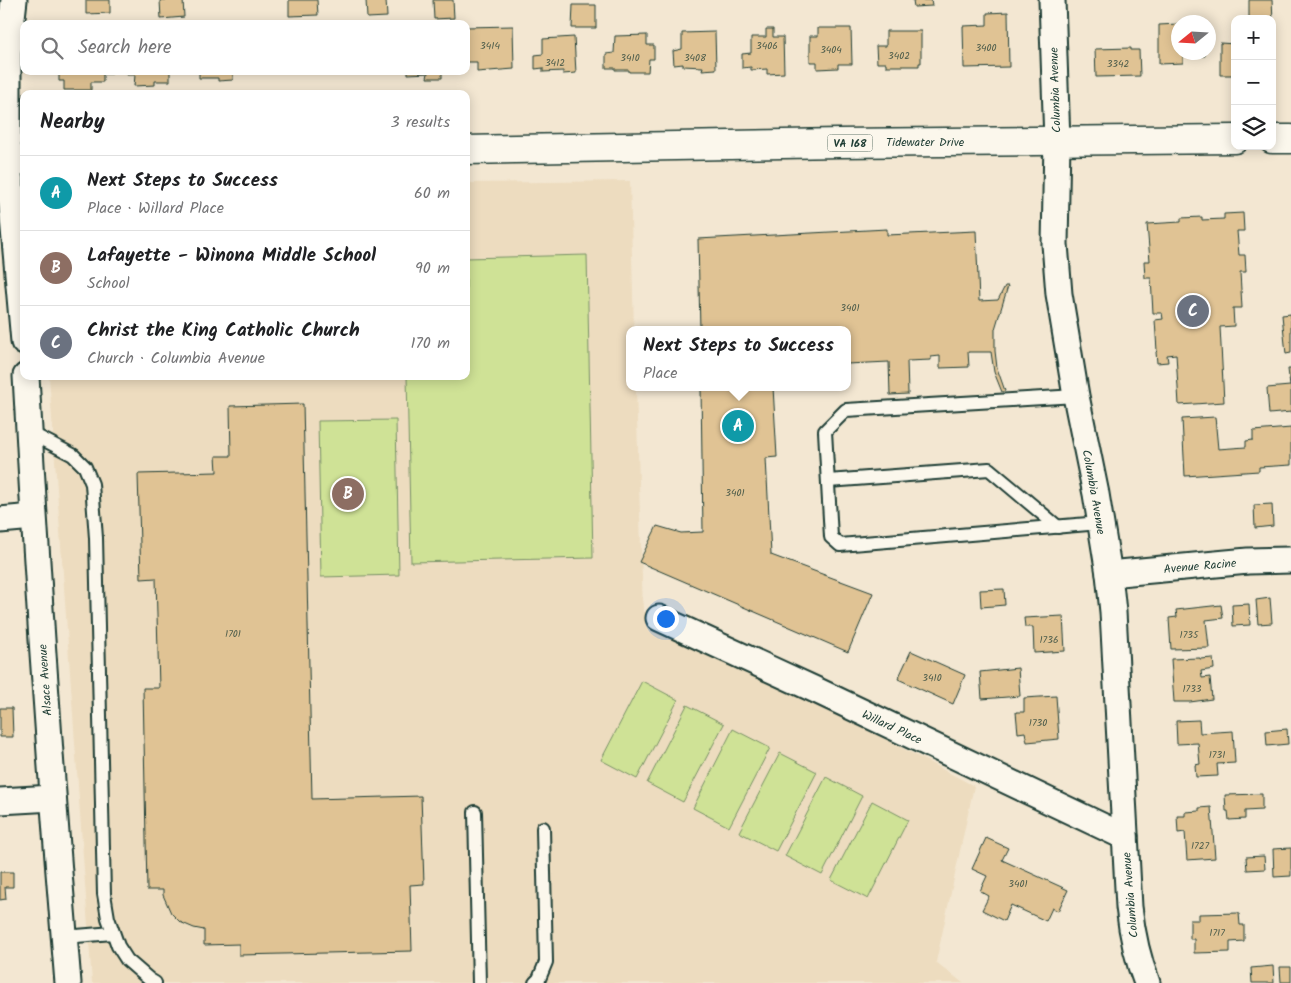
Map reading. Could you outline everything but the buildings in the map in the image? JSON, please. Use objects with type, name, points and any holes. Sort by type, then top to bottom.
[{"type":"highway","name":"Tidewater Drive","points":[[470,150],[830,143],[1231,139]]},
{"type":"highway","points":[[1276,139],[1291,139]]},
{"type":"street","points":[[14,0],[8,52],[11,160],[6,216],[20,314]]},
{"type":"street","name":"Columbia Avenue","points":[[1052,0],[1057,141],[1055,244],[1059,294],[1076,396],[1096,494],[1113,612],[1129,907],[1132,930],[1146,983]]},
{"type":"street","name":"Alsace Avenue","points":[[26,380],[33,517],[68,983]]},
{"type":"street","points":[[0,520],[33,517]]},
{"type":"street","name":"Avenue Racine","points":[[1108,574],[1248,561],[1291,560]]},
{"type":"street","name":"Willard Place","points":[[659,618],[820,692],[1125,837]]},
{"type":"street","points":[[0,801],[53,798]]},
{"type":"lane","points":[[1076,396],[846,410],[826,431],[831,537],[840,545],[1100,524]]},
{"type":"lane","points":[[29,432],[73,455],[85,467],[92,484],[96,538],[104,894],[108,918],[118,946],[127,960],[155,983]]},
{"type":"lane","points":[[828,481],[989,469],[1058,527]]},
{"type":"lane","points":[[475,812],[479,983]]},
{"type":"lane","points":[[535,983],[546,962],[542,828]]},
{"type":"lane","points":[[64,937],[114,933]]},
{"type":"shaded area","points":[[630,181],[634,326],[626,326],[626,391],[636,391],[643,611],[974,786],[936,962],[963,983],[92,983],[49,380],[470,380],[470,183]]},
{"type":"green space","points":[[587,255],[593,558],[411,562],[407,380],[470,380],[470,258]]},
{"type":"green space","points":[[396,420],[399,575],[321,577],[318,421]]},
{"type":"green space","points":[[642,681],[678,700],[637,779],[601,760]]},
{"type":"green space","points":[[687,705],[724,724],[683,802],[647,783]]},
{"type":"green space","points":[[733,729],[770,748],[729,827],[693,808]]},
{"type":"green space","points":[[780,753],[817,772],[776,851],[739,832]]},
{"type":"green space","points":[[826,777],[862,796],[822,875],[785,856]]},
{"type":"green space","points":[[872,801],[908,820],[868,899],[831,880]]},
{"type":"place","name":"Christ the King Catholic Church","points":[[1193,311]]},
{"type":"place","name":"Next Steps to Success","points":[[738,426]]},
{"type":"place","name":"Lafayette - Winona Middle School","points":[[348,494]]}]
